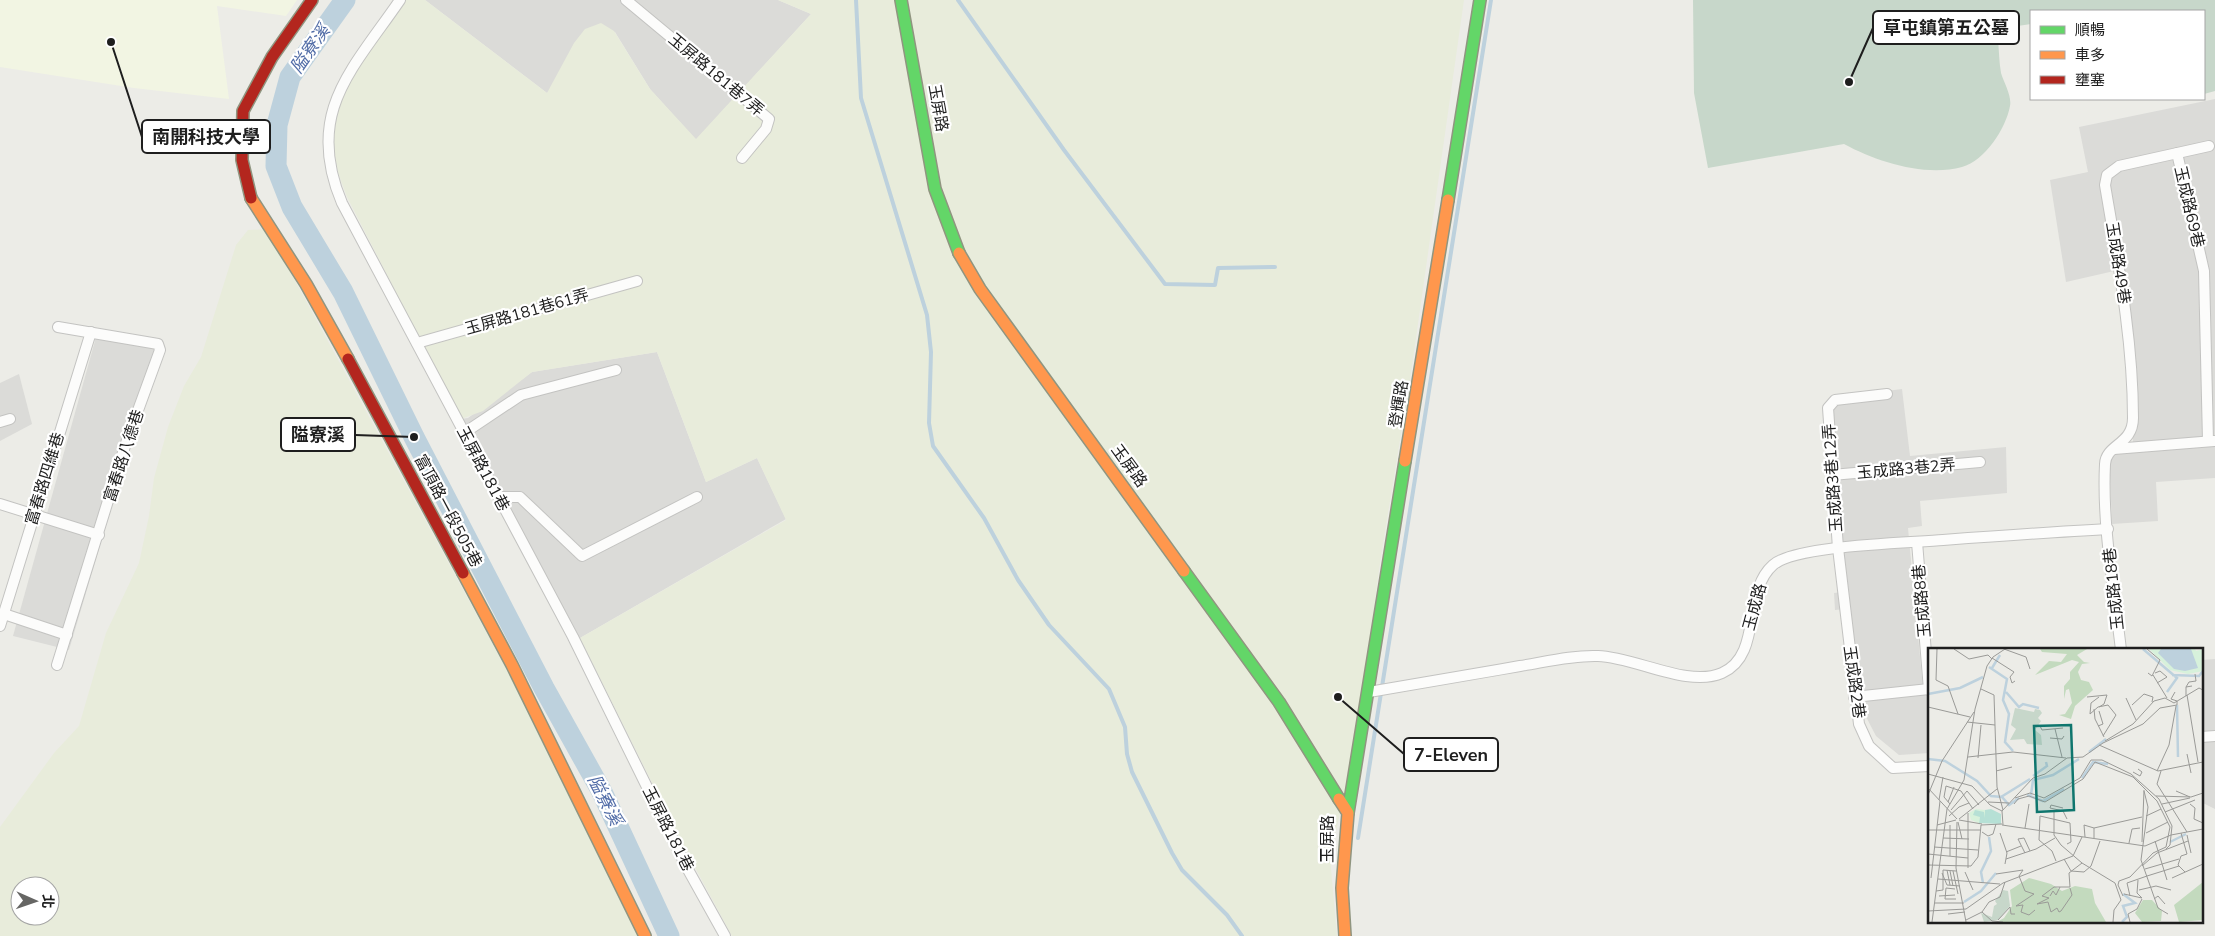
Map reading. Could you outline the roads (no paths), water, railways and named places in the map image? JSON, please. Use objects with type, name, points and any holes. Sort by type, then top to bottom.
[{"type":"street","name":"富頂路一段505巷","points":[[312,0],[272,57],[243,111],[242,160],[250,196],[306,284],[357,375],[512,665],[645,936]]},
{"type":"street","name":"玉屏路181巷","points":[[400,0],[353,68],[335,99],[330,114],[327,149],[334,184],[342,203],[573,637],[686,866],[725,936]]},
{"type":"street","name":"玉屏路181巷7弄","points":[[626,0],[769,120],[766,129],[742,158]]},
{"type":"street","name":"玉屏路","points":[[901,0],[935,189],[954,243],[980,289],[1279,702],[1348,813],[1342,888],[1345,936]]},
{"type":"street","name":"登輝路","points":[[1348,813],[1480,0]]},
{"type":"street","name":"玉成路49巷","points":[[2112,449],[2128,438],[2133,421],[2128,324],[2106,180],[2107,175],[2119,166],[2209,146]]},
{"type":"street","name":"玉成路69巷","points":[[2177,153],[2204,271],[2212,441]]},
{"type":"street","name":"玉屏路181巷61弄","points":[[416,343],[637,281]]},
{"type":"street","name":"富春路八德巷","points":[[57,665],[99,535],[125,446],[160,350],[158,344],[58,327]]},
{"type":"street","name":"富春路四維巷","points":[[0,626],[91,332]]},
{"type":"street","points":[[464,433],[521,395],[616,370]]},
{"type":"street","name":"玉成路3巷12弄","points":[[1838,548],[1828,408],[1835,400],[1887,394]]},
{"type":"street","points":[[2108,528],[2105,462],[2112,449],[2212,441]]},
{"type":"street","name":"玉成路3巷2弄","points":[[1832,475],[1980,462]]},
{"type":"street","points":[[498,496],[520,496],[582,556],[697,497]]},
{"type":"street","points":[[0,504],[99,535]]},
{"type":"street","name":"玉成路","points":[[1369,692],[1580,656],[1621,658],[1688,676],[1708,677],[1723,673],[1736,664],[1744,648],[1762,578],[1774,564],[1810,552],[1838,548],[2108,528]]},
{"type":"street","name":"玉成路18巷","points":[[2108,528],[2121,648]]},
{"type":"street","name":"玉成路8巷","points":[[1917,542],[1928,677]]},
{"type":"street","name":"玉成路2巷","points":[[1838,548],[1854,697],[1859,724],[1869,746],[1893,768],[1928,766]]},
{"type":"street","points":[[4,614],[67,635]]},
{"type":"street","points":[[1854,697],[1928,689]]},
{"type":"street","points":[[2202,738],[2215,736]]},
{"type":"waterway","name":"隘寮溪","points":[[345,0],[290,77],[277,125],[276,166],[292,207],[343,292],[414,437],[544,688],[602,792],[669,936]]},
{"type":"waterway","points":[[856,0],[861,98],[927,315],[931,352],[929,423],[933,446],[984,518],[1018,580],[1049,625],[1109,689],[1125,727],[1127,754],[1132,772],[1172,853],[1182,870],[1227,915],[1242,936]]},
{"type":"waterway","points":[[958,0],[1064,150],[1165,284],[1215,285],[1218,268],[1275,267]]},
{"type":"waterway","points":[[1358,838],[1491,0]]},
{"type":"place","name":"南開科技大學","points":[[111,42]]},
{"type":"place","name":"草屯鎮第五公墓","points":[[1849,82]]},
{"type":"place","name":"隘寮溪","points":[[414,437]]},
{"type":"place","name":"7-Eleven","points":[[1338,697]]}]
